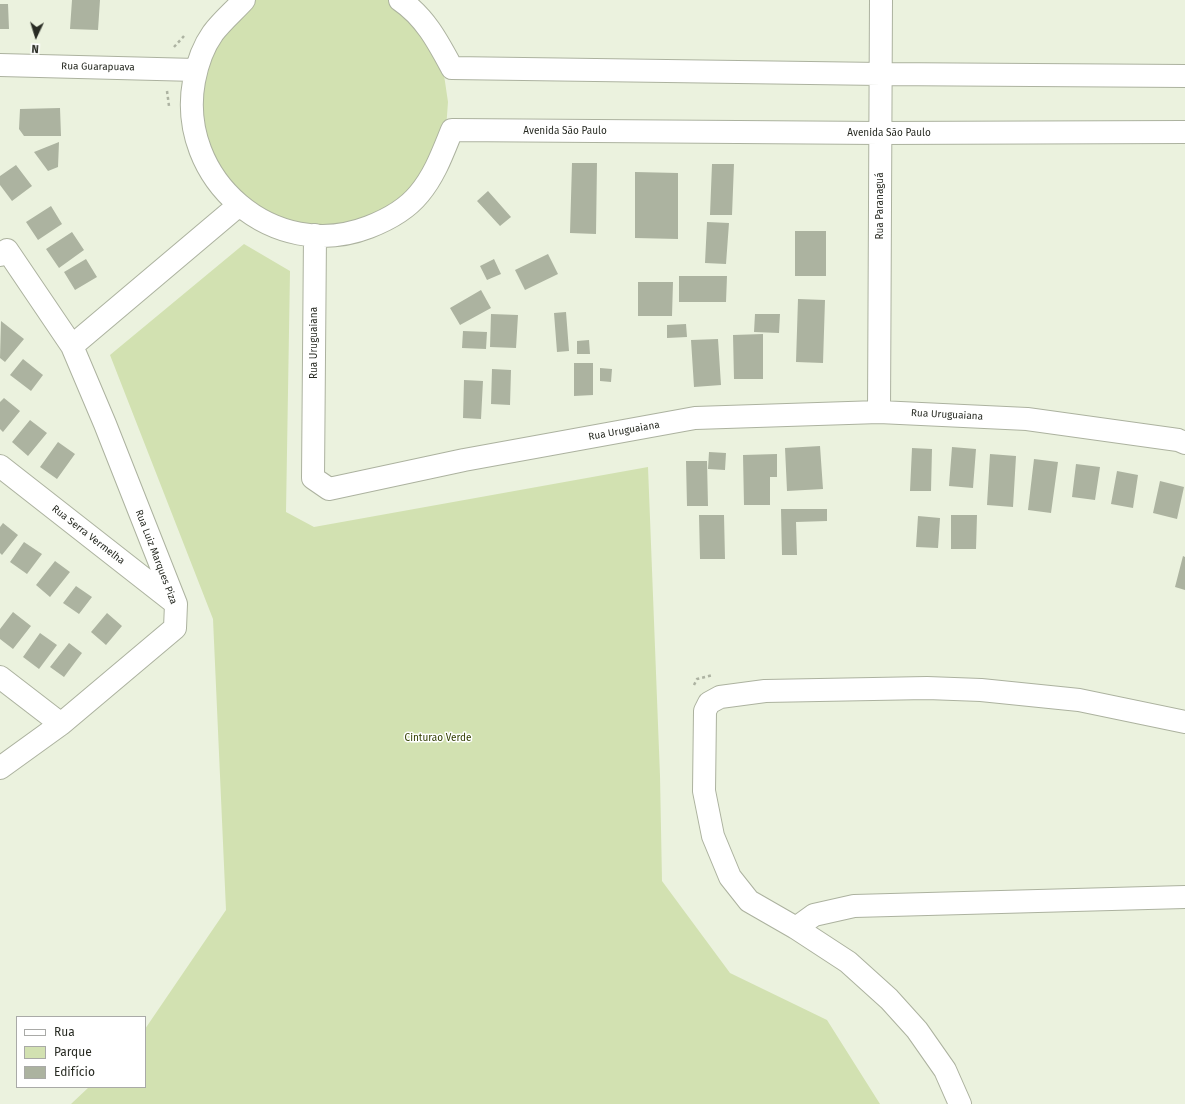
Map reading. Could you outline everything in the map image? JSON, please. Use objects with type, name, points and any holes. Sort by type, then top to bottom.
[{"type":"street","name":"Avenida São Paulo","points":[[244,0],[213,33],[203,50],[196,70],[192,94],[192,120],[197,142],[206,163],[218,183],[239,205],[252,214],[270,224],[292,232],[315,235],[339,235],[360,230],[382,222],[401,211],[419,194],[432,176],[452,130],[880,133],[1185,132]]},
{"type":"street","points":[[400,0],[411,7],[435,36],[452,68],[880,74],[1185,76]]},
{"type":"street","name":"Rua Paranaguá","points":[[879,412],[881,0]]},
{"type":"street","name":"Rua Guarapuava","points":[[0,65],[196,70]]},
{"type":"street","points":[[72,346],[239,205]]},
{"type":"street","name":"Rua Uruguaiana","points":[[315,235],[313,478],[329,489],[464,460],[695,418],[879,412],[1027,419],[1185,442]]},
{"type":"street","name":"Rua Luiz Marques Piza","points":[[0,255],[7,250],[72,346],[105,424],[176,604],[175,628],[61,724],[0,768]]},
{"type":"street","name":"Rua Serra Vermelha","points":[[0,466],[176,604]]},
{"type":"street","points":[[0,677],[61,724]]},
{"type":"street","points":[[960,1104],[945,1070],[917,1030],[889,999],[848,962],[796,928],[749,901],[730,877],[713,836],[704,791],[705,711],[709,703],[720,697],[765,691],[927,688],[981,690],[1079,700],[1185,722]]},
{"type":"street","points":[[796,928],[814,915],[854,906],[1185,897]]},
{"type":"path","points":[[168,51],[185,35]]},
{"type":"path","points":[[166,83],[170,114]]},
{"type":"path","points":[[691,691],[697,679],[715,674]]},
{"type":"green space","points":[[256,0],[389,0],[400,7],[420,26],[444,75],[448,102],[446,129],[437,155],[405,199],[356,225],[288,225],[230,189],[199,128],[205,60],[246,6]]},
{"type":"green space","name":"Cinturao Verde","points":[[244,244],[290,271],[286,512],[314,527],[648,467],[660,776],[662,881],[730,973],[827,1020],[880,1104],[71,1104],[88,1088],[146,1088],[146,1028],[226,910],[213,619],[110,355]]},
{"type":"building","points":[[72,0],[100,0],[98,30],[70,29]]},
{"type":"building","points":[[0,4],[8,4],[9,29],[0,29]]},
{"type":"building","points":[[60,108],[61,136],[24,136],[19,129],[20,109]]},
{"type":"building","points":[[59,142],[58,167],[48,171],[34,152]]},
{"type":"building","points":[[572,163],[597,163],[596,234],[570,233]]},
{"type":"building","points":[[712,164],[734,164],[732,215],[710,215]]},
{"type":"building","points":[[16,165],[32,186],[12,201],[0,185],[0,176]]},
{"type":"building","points":[[635,172],[678,173],[678,239],[635,238]]},
{"type":"building","points":[[488,191],[511,217],[500,226],[477,201]]},
{"type":"building","points":[[51,206],[62,224],[38,240],[26,222]]},
{"type":"building","points":[[707,222],[729,223],[726,264],[705,263]]},
{"type":"building","points":[[795,231],[826,231],[826,276],[795,276]]},
{"type":"building","points":[[72,232],[84,250],[59,268],[46,249]]},
{"type":"building","points":[[548,254],[558,274],[525,290],[515,270]]},
{"type":"building","points":[[86,259],[97,277],[75,290],[64,272]]},
{"type":"building","points":[[494,259],[501,274],[487,280],[480,266]]},
{"type":"building","points":[[679,276],[727,276],[726,302],[679,302]]},
{"type":"building","points":[[638,282],[673,282],[672,316],[638,316]]},
{"type":"building","points":[[481,290],[491,308],[460,325],[450,308]]},
{"type":"building","points":[[798,299],[825,300],[823,363],[796,362]]},
{"type":"building","points":[[566,312],[569,351],[557,352],[554,313]]},
{"type":"building","points":[[491,314],[518,315],[516,348],[490,347]]},
{"type":"building","points":[[755,314],[780,314],[779,333],[754,332]]},
{"type":"building","points":[[1,321],[24,339],[5,362],[0,358]]},
{"type":"building","points":[[686,324],[687,337],[667,338],[667,325]]},
{"type":"building","points":[[463,331],[487,332],[486,349],[462,348]]},
{"type":"building","points":[[763,334],[763,379],[734,379],[733,335]]},
{"type":"building","points":[[718,339],[721,385],[694,387],[691,340]]},
{"type":"building","points":[[589,340],[590,354],[577,354],[577,341]]},
{"type":"building","points":[[23,359],[43,375],[31,391],[10,375]]},
{"type":"building","points":[[574,363],[593,363],[593,395],[574,396]]},
{"type":"building","points":[[600,368],[612,369],[611,382],[600,381]]},
{"type":"building","points":[[492,369],[511,370],[510,405],[491,404]]},
{"type":"building","points":[[464,380],[483,381],[481,419],[463,418]]},
{"type":"building","points":[[4,398],[20,411],[3,432],[0,429],[0,402]]},
{"type":"building","points":[[30,420],[47,433],[28,456],[12,442]]},
{"type":"building","points":[[58,442],[75,454],[57,479],[40,467]]},
{"type":"building","points":[[820,446],[823,489],[787,491],[785,448]]},
{"type":"building","points":[[952,447],[976,449],[973,488],[949,486]]},
{"type":"building","points":[[912,448],[932,449],[931,491],[910,491]]},
{"type":"building","points":[[709,452],[726,453],[725,470],[708,469]]},
{"type":"building","points":[[777,454],[777,477],[770,477],[770,505],[744,505],[743,455]]},
{"type":"building","points":[[990,454],[1016,456],[1013,507],[987,505]]},
{"type":"building","points":[[1034,459],[1058,462],[1051,513],[1028,510]]},
{"type":"building","points":[[686,461],[707,461],[708,506],[687,506]]},
{"type":"building","points":[[1076,464],[1100,467],[1095,500],[1072,497]]},
{"type":"building","points":[[1117,471],[1138,475],[1133,508],[1111,504]]},
{"type":"building","points":[[1160,481],[1184,487],[1177,519],[1153,513]]},
{"type":"building","points":[[781,509],[827,509],[827,521],[796,522],[797,555],[782,555]]},
{"type":"building","points":[[699,515],[724,515],[725,559],[700,559]]},
{"type":"building","points":[[951,515],[977,515],[976,549],[951,549]]},
{"type":"building","points":[[918,516],[940,518],[938,548],[916,547]]},
{"type":"building","points":[[3,523],[18,535],[2,555],[0,553],[0,527]]},
{"type":"building","points":[[24,542],[42,554],[27,574],[10,562]]},
{"type":"building","points":[[1183,556],[1185,557],[1185,590],[1175,587]]},
{"type":"building","points":[[55,561],[70,572],[50,597],[36,585]]},
{"type":"building","points":[[76,586],[92,597],[79,614],[63,603]]},
{"type":"building","points":[[13,612],[31,626],[13,649],[0,639],[0,629]]},
{"type":"building","points":[[107,613],[122,626],[106,645],[91,632]]},
{"type":"building","points":[[40,633],[57,645],[39,669],[23,657]]},
{"type":"building","points":[[69,643],[82,653],[64,677],[50,667]]}]
